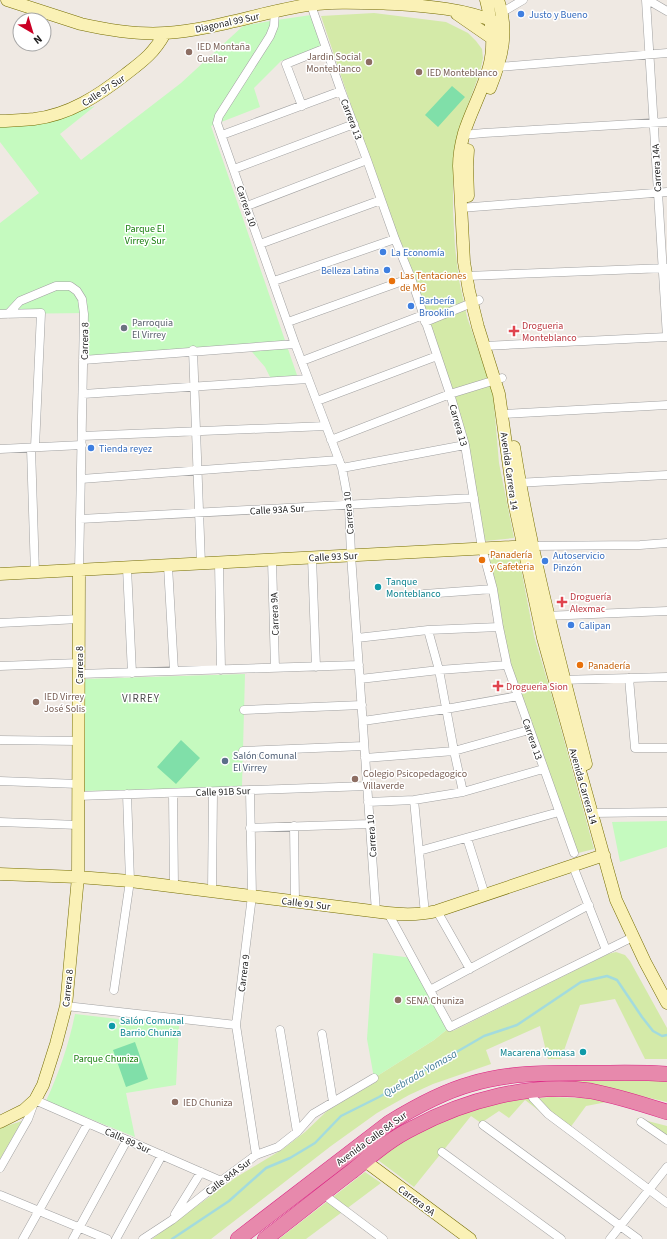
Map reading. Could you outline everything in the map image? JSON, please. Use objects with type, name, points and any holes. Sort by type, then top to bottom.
[{"type":"highway","name":"Avenida Calle 84 Sur","points":[[238,1239],[389,1123],[414,1108],[450,1091],[488,1080],[539,1072],[667,1074]]},
{"type":"highway","name":"Avenida Calle 84 Sur","points":[[265,1239],[402,1134],[417,1125],[442,1114],[475,1102],[519,1092],[562,1089],[590,1091],[667,1112]]},
{"type":"street","name":"Diagonal 99 Sur","points":[[7,0],[94,27],[128,32],[165,33],[186,31],[219,25],[275,11],[311,5],[370,3],[417,6],[473,14],[490,20],[502,19]]},
{"type":"street","name":"Avenida Carrera 14","points":[[467,135],[498,67],[498,41],[490,20],[486,0]]},
{"type":"street","name":"Avenida Carrera 14","points":[[498,0],[502,19],[498,41],[458,166],[464,207],[470,276],[488,346],[499,379],[506,414],[516,483],[543,616],[559,680],[596,812],[633,937]]},
{"type":"street","points":[[502,19],[523,0]]},
{"type":"street","points":[[647,0],[667,11]]},
{"type":"street","name":"Carrera 14A","points":[[647,0],[657,192],[665,268],[667,336]]},
{"type":"street","name":"Carrera 13","points":[[311,5],[395,239],[411,278],[450,394],[465,445],[482,548],[493,589],[507,665],[559,812],[573,859],[606,950]]},
{"type":"street","name":"Diagonal 99 Sur","points":[[451,10],[498,41]]},
{"type":"street","name":"Carrera 10","points":[[275,11],[274,26],[270,36],[219,116],[217,123],[295,344],[342,468],[349,505],[351,555],[376,912]]},
{"type":"street","name":"Calle 97 Sur","points":[[0,121],[35,119],[72,108],[90,100],[106,90],[150,55],[165,33]]},
{"type":"street","points":[[302,106],[286,64],[326,48]]},
{"type":"street","points":[[498,67],[667,53]]},
{"type":"street","points":[[222,135],[341,91]]},
{"type":"street","points":[[467,135],[667,122]]},
{"type":"street","points":[[234,169],[354,124]]},
{"type":"street","points":[[247,206],[367,160]]},
{"type":"street","points":[[464,207],[667,192]]},
{"type":"street","points":[[260,244],[381,200]]},
{"type":"street","points":[[274,281],[395,239]]},
{"type":"street","points":[[470,276],[665,268]]},
{"type":"street","points":[[288,322],[411,278]]},
{"type":"street","name":"Carrera 8","points":[[4,314],[20,301],[56,286],[70,286],[77,291],[82,299],[84,314],[79,570],[78,877],[66,1006],[43,1085],[35,1100]]},
{"type":"street","points":[[302,361],[476,302]]},
{"type":"street","points":[[4,314],[41,313],[33,447],[34,573]]},
{"type":"street","points":[[488,346],[667,336]]},
{"type":"street","points":[[83,360],[193,350],[295,344]]},
{"type":"street","points":[[193,350],[201,564]]},
{"type":"street","points":[[317,401],[437,356]]},
{"type":"street","points":[[83,394],[308,379]]},
{"type":"street","points":[[332,440],[450,394],[499,379]]},
{"type":"street","points":[[506,414],[667,406]]},
{"type":"street","points":[[82,436],[326,426]]},
{"type":"street","points":[[0,449],[82,445]]},
{"type":"street","points":[[342,468],[465,445]]},
{"type":"street","points":[[81,479],[339,460]]},
{"type":"street","points":[[516,483],[667,475]]},
{"type":"street","name":"Calle 93A Sur","points":[[80,519],[474,498]]},
{"type":"street","name":"Calle 93 Sur","points":[[0,574],[482,548],[640,545],[667,543]]},
{"type":"street","points":[[312,557],[316,667]]},
{"type":"street","name":"Carrera 9A","points":[[272,560],[275,668]]},
{"type":"street","points":[[219,563],[221,670]]},
{"type":"street","points":[[168,566],[174,671]]},
{"type":"street","points":[[127,568],[132,672]]},
{"type":"street","points":[[424,594],[493,589]]},
{"type":"street","points":[[543,616],[667,611]]},
{"type":"street","points":[[0,623],[79,619]]},
{"type":"street","points":[[357,638],[428,630],[499,627]]},
{"type":"street","points":[[428,630],[439,670],[463,792]]},
{"type":"street","points":[[0,666],[132,672],[359,665]]},
{"type":"street","points":[[360,679],[439,670],[507,665]]},
{"type":"street","points":[[559,680],[667,677]]},
{"type":"street","points":[[629,678],[635,748],[667,748]]},
{"type":"street","points":[[363,721],[446,709],[518,696]]},
{"type":"street","points":[[244,710],[362,705]]},
{"type":"street","points":[[365,758],[454,751],[530,730]]},
{"type":"street","points":[[0,740],[78,741]]},
{"type":"street","points":[[243,751],[364,746]]},
{"type":"street","points":[[368,802],[414,800],[463,792],[543,769]]},
{"type":"street","points":[[0,781],[78,784]]},
{"type":"street","name":"Calle 91B Sur","points":[[78,796],[367,786]]},
{"type":"street","name":"Carrera 9","points":[[250,790],[252,896],[236,1025],[256,1155]]},
{"type":"street","points":[[212,891],[213,792]]},
{"type":"street","points":[[173,793],[174,887]]},
{"type":"street","points":[[114,990],[130,881],[127,794]]},
{"type":"street","points":[[414,800],[425,914]]},
{"type":"street","points":[[419,851],[559,812]]},
{"type":"street","name":"Avenida Carrera 14","points":[[596,812],[604,855],[616,900],[645,962],[667,1003]]},
{"type":"street","points":[[596,812],[667,812]]},
{"type":"street","points":[[0,822],[78,825]]},
{"type":"street","points":[[250,828],[370,824]]},
{"type":"street","points":[[294,826],[295,902]]},
{"type":"street","points":[[467,838],[485,895]]},
{"type":"street","name":"Calle 91 Sur","points":[[0,874],[130,881],[388,914],[413,915],[437,911],[485,895],[573,859],[604,855]]},
{"type":"street","points":[[430,990],[589,905]]},
{"type":"street","points":[[437,911],[470,969]]},
{"type":"street","points":[[388,914],[450,1027],[633,937]]},
{"type":"street","points":[[66,1006],[236,1025]]},
{"type":"street","points":[[280,1030],[297,1132]]},
{"type":"street","points":[[322,1034],[333,1102]]},
{"type":"street","name":"Calle 84A Sur","points":[[143,1239],[172,1220],[256,1155],[278,1147],[297,1132],[313,1114],[374,1078]]},
{"type":"street","points":[[530,1091],[532,1098],[548,1114],[667,1203]]},
{"type":"street","points":[[0,1122],[24,1110],[35,1100]]},
{"type":"street","points":[[0,1168],[28,1119],[35,1100]]},
{"type":"street","name":"Calle 89 Sur","points":[[35,1100],[221,1181]]},
{"type":"street","points":[[641,1122],[667,1140]]},
{"type":"street","points":[[23,1239],[88,1123]]},
{"type":"street","points":[[484,1125],[638,1239]]},
{"type":"street","points":[[73,1239],[127,1140]]},
{"type":"street","points":[[442,1152],[552,1236],[561,1239]]},
{"type":"street","points":[[116,1239],[162,1155]]},
{"type":"street","name":"Carrera 9A","points":[[365,1161],[470,1239]]},
{"type":"street","points":[[610,1239],[667,1167]]},
{"type":"street","points":[[172,1220],[201,1172]]},
{"type":"street","points":[[323,1194],[383,1239]]},
{"type":"street","points":[[0,1195],[106,1239]]},
{"type":"green space","points":[[374,13],[446,22],[468,33],[482,49],[483,58],[480,72],[459,129],[453,155],[455,247],[459,280],[467,317],[493,393],[499,463],[514,538],[485,541],[455,402],[368,156],[321,16]]},
{"type":"green space","name":"Parque El Virrey Sur","points":[[311,15],[321,47],[281,61],[254,88],[260,107],[211,126],[298,378],[271,379],[265,367],[246,345],[88,356],[88,313],[0,314],[0,223],[39,193],[0,142],[0,125],[64,115],[95,106],[60,134],[81,160],[181,83],[243,26]]},
{"type":"green space","points":[[452,86],[465,97],[438,127],[425,115]]},
{"type":"green space","points":[[518,553],[534,636],[594,849],[578,853],[512,671],[488,558]]},
{"type":"green space","points":[[245,674],[242,787],[84,791],[84,679]]},
{"type":"green space","points":[[181,740],[200,758],[176,784],[157,767]]},
{"type":"green space","points":[[667,821],[667,847],[620,862],[612,822]]},
{"type":"green space","points":[[616,952],[625,955],[630,961],[667,1028],[667,1059],[645,1059],[615,999],[580,1005],[561,1059],[548,1059],[540,1026],[486,1050],[491,1064],[433,1084],[409,1095],[377,1113],[331,1146],[211,1239],[152,1239],[235,1178],[283,1149],[305,1132],[327,1111],[376,1082],[374,1078],[434,1040],[450,1027],[453,1031],[608,954]]},
{"type":"green space","points":[[373,953],[413,958],[450,1027],[434,1040],[374,1078],[367,1039]]},
{"type":"green space","name":"Parque Chuniza","points":[[75,1014],[179,1026],[176,1085],[126,1093],[135,1137],[46,1101],[63,1058]]},
{"type":"green space","points":[[135,1042],[148,1079],[126,1087],[113,1050]]},
{"type":"green space","points":[[567,1079],[667,1079],[667,1102],[597,1086],[568,1083]]},
{"type":"green space","points":[[551,1097],[609,1099],[612,1101],[586,1106],[567,1132],[525,1100],[509,1118],[499,1111],[481,1123],[471,1116],[414,1187],[378,1160],[401,1143],[444,1120],[499,1101]]},
{"type":"green space","points":[[636,1118],[667,1126],[667,1140]]},
{"type":"green space","points":[[22,1121],[0,1159],[0,1128]]},
{"type":"green space","points":[[365,1172],[381,1183],[306,1239],[279,1239]]},
{"type":"waterway","name":"Quebrada Yomasa","points":[[172,1239],[229,1201],[266,1168],[290,1158],[315,1143],[341,1116],[379,1097],[484,1036],[517,1025],[581,982],[607,976],[617,980],[653,1031],[662,1036],[667,1035]]},
{"type":"place","name":"Justo y Bueno","points":[[521,14]]},
{"type":"place","name":"IED Montaña Cuellar","points":[[189,52]]},
{"type":"place","name":"Jardin Social Monteblanco","points":[[369,62]]},
{"type":"place","name":"IED Monteblanco","points":[[419,72]]},
{"type":"place","name":"La Economía","points":[[383,252]]},
{"type":"place","name":"Belleza Latina","points":[[387,270]]},
{"type":"place","name":"Las Tentaciones de MG","points":[[392,281]]},
{"type":"place","name":"Barbería Brooklin","points":[[411,306]]},
{"type":"place","name":"Parroquia El Virrey","points":[[124,328]]},
{"type":"place","name":"Drogueria Monteblanco","points":[[514,331]]},
{"type":"place","name":"Tienda reyez","points":[[91,448]]},
{"type":"place","name":"Panadería y Cafeteria","points":[[482,560]]},
{"type":"place","name":"Autoservicio Pinzón","points":[[545,561]]},
{"type":"place","name":"Tanque Monteblanco","points":[[378,587]]},
{"type":"place","name":"Droguería Alexmac","points":[[562,602]]},
{"type":"place","name":"Calipan","points":[[571,625]]},
{"type":"place","name":"Panadería","points":[[580,665]]},
{"type":"place","name":"Drogueria Sion","points":[[498,686]]},
{"type":"place","name":"IED Virrey José Solis","points":[[36,702]]},
{"type":"place","name":"Salón Comunal El Virrey","points":[[225,761]]},
{"type":"place","name":"Colegio Psicopedagogico Villaverde","points":[[355,779]]},
{"type":"place","name":"SENA Chuniza","points":[[398,1000]]},
{"type":"place","name":"Salón Comunal Barrio Chuniza","points":[[112,1026]]},
{"type":"place","name":"Macarena Yomasa","points":[[583,1052]]},
{"type":"place","name":"IED Chuniza","points":[[175,1102]]},
{"type":"district","name":"VIRREY","points":[[141,698]]}]
